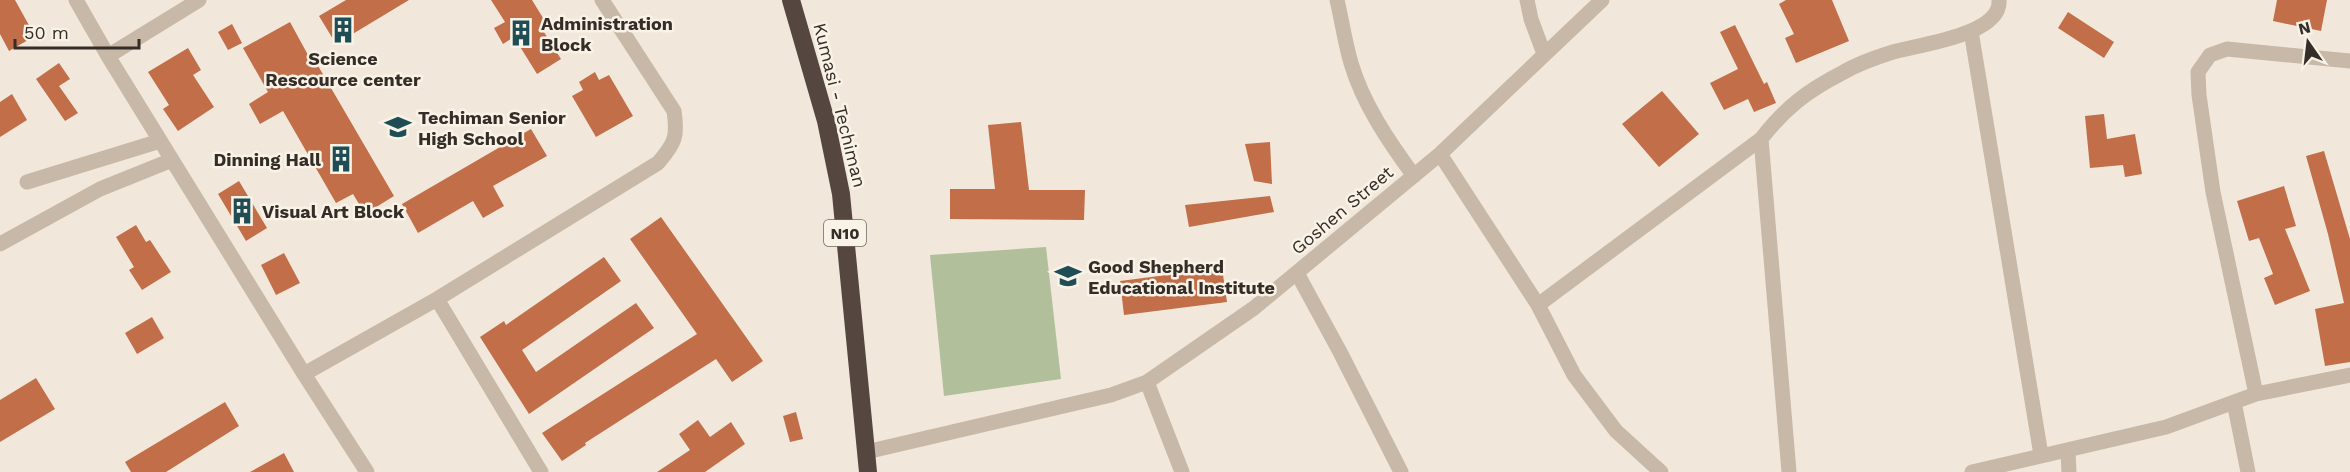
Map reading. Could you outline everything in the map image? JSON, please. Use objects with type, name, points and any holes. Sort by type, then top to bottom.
[{"type":"highway","name":"Kumasi - Techiman","points":[[791,0],[826,121],[841,194],[868,472]]},
{"type":"street","points":[[76,0],[160,141],[367,472]]},
{"type":"street","points":[[108,56],[199,0]]},
{"type":"street","points":[[304,374],[437,299],[658,163],[674,145],[676,128],[674,111],[602,0]]},
{"type":"street","points":[[1337,0],[1351,64],[1376,120],[1414,176]]},
{"type":"street","points":[[1527,0],[1531,19],[1544,54]]},
{"type":"street","name":"Goshen Street","points":[[866,452],[1111,395],[1147,382],[1254,308],[1414,176],[1602,0]]},
{"type":"street","points":[[1538,305],[1761,139],[1778,116],[1799,98],[1844,72],[1893,52],[1932,44],[1971,31],[1993,16],[1999,0]]},
{"type":"street","points":[[1971,31],[2041,455]]},
{"type":"street","points":[[2256,394],[2213,192],[2199,95],[2198,72],[2210,55],[2227,50],[2350,61]]},
{"type":"street","points":[[1761,139],[1789,472]]},
{"type":"street","points":[[27,182],[160,141]]},
{"type":"street","points":[[1440,154],[1538,305],[1574,375],[1616,431],[1661,472]]},
{"type":"street","points":[[0,244],[100,189],[172,160]]},
{"type":"street","points":[[1297,273],[1401,472]]},
{"type":"street","points":[[437,299],[541,472]]},
{"type":"street","points":[[1972,472],[2166,427],[2256,394],[2350,375]]},
{"type":"street","points":[[1147,382],[1182,472]]},
{"type":"street","points":[[2234,402],[2248,472]]},
{"type":"street","points":[[2068,450],[2069,472]]},
{"type":"green space","points":[[1046,247],[1061,379],[944,396],[930,255]]},
{"type":"building","points":[[0,0],[15,0],[35,36],[9,51],[0,34]]},
{"type":"building","name":"Science Rescource center","points":[[346,0],[409,0],[336,44],[319,16]]},
{"type":"building","name":"Administration Block","points":[[491,0],[532,0],[548,26],[542,29],[561,59],[537,74],[514,37],[503,44],[494,28],[505,22]]},
{"type":"building","points":[[1786,0],[1832,0],[1849,41],[1796,63],[1785,38],[1794,34],[1779,4]]},
{"type":"building","points":[[2277,0],[2327,0],[2321,31],[2273,21]]},
{"type":"building","points":[[2068,12],[2114,42],[2104,58],[2058,28]]},
{"type":"building","name":"Dinning Hall","points":[[290,22],[314,66],[317,64],[394,196],[365,214],[353,194],[336,203],[283,111],[260,124],[249,104],[268,92],[243,48]]},
{"type":"building","points":[[232,24],[242,43],[228,50],[218,32]]},
{"type":"building","points":[[1735,25],[1764,84],[1767,82],[1776,103],[1754,112],[1748,99],[1724,110],[1710,83],[1738,69],[1720,32]]},
{"type":"building","points":[[188,48],[201,70],[193,75],[214,107],[178,131],[163,109],[169,105],[148,72]]},
{"type":"building","points":[[59,63],[70,79],[59,86],[78,113],[65,121],[36,79]]},
{"type":"building","points":[[595,72],[599,80],[609,75],[633,116],[596,137],[572,96],[583,90],[579,82]]},
{"type":"building","points":[[1662,91],[1699,134],[1659,167],[1622,124]]},
{"type":"building","points":[[12,94],[27,120],[0,137],[0,102]]},
{"type":"building","points":[[2104,114],[2107,139],[2135,134],[2142,174],[2125,177],[2123,165],[2090,168],[2085,116]]},
{"type":"building","points":[[1021,122],[1029,190],[1085,190],[1084,220],[950,219],[950,189],[995,189],[988,125]]},
{"type":"building","points":[[531,129],[547,156],[493,186],[504,206],[483,218],[473,201],[418,233],[402,204]]},
{"type":"building","points":[[1270,142],[1272,184],[1254,181],[1245,144]]},
{"type":"building","points":[[2324,151],[2350,239],[2350,362],[2325,366],[2315,309],[2344,303],[2306,156]]},
{"type":"building","name":"Visual Art Block","points":[[239,181],[267,228],[246,241],[218,194]]},
{"type":"building","points":[[2284,186],[2296,226],[2285,229],[2310,291],[2275,305],[2264,278],[2273,274],[2259,238],[2249,241],[2237,201]]},
{"type":"building","points":[[1270,196],[1274,212],[1189,227],[1185,205]]},
{"type":"building","points":[[661,217],[763,361],[732,382],[716,359],[585,443],[586,445],[562,461],[542,433],[697,334],[630,239]]},
{"type":"building","points":[[136,225],[146,242],[150,240],[171,272],[142,290],[129,270],[134,267],[116,237]]},
{"type":"building","points":[[284,253],[300,283],[276,295],[261,265]]},
{"type":"building","points":[[604,257],[621,281],[522,350],[536,372],[636,303],[654,328],[529,414],[480,337],[504,321],[506,325]]},
{"type":"building","points":[[1222,268],[1227,302],[1124,315],[1120,281]]},
{"type":"building","points":[[152,317],[164,338],[137,354],[125,333]]},
{"type":"building","points":[[36,378],[55,409],[0,442],[0,400]]},
{"type":"building","points":[[225,402],[239,426],[166,472],[131,472],[125,462]]},
{"type":"building","points":[[796,412],[803,439],[790,442],[783,416]]},
{"type":"building","points":[[698,420],[710,437],[731,422],[745,444],[705,472],[657,472],[690,450],[679,434]]},
{"type":"building","points":[[284,453],[294,472],[250,472]]},
{"type":"place","name":"Science Rescource center","points":[[343,30]]},
{"type":"place","name":"Administration Block","points":[[521,33]]},
{"type":"place","name":"Techiman Senior High School","points":[[398,127]]},
{"type":"place","name":"Dinning Hall","points":[[341,159]]},
{"type":"place","name":"Visual Art Block","points":[[242,211]]},
{"type":"place","name":"Good Shepherd Educational Institute","points":[[1068,276]]}]
